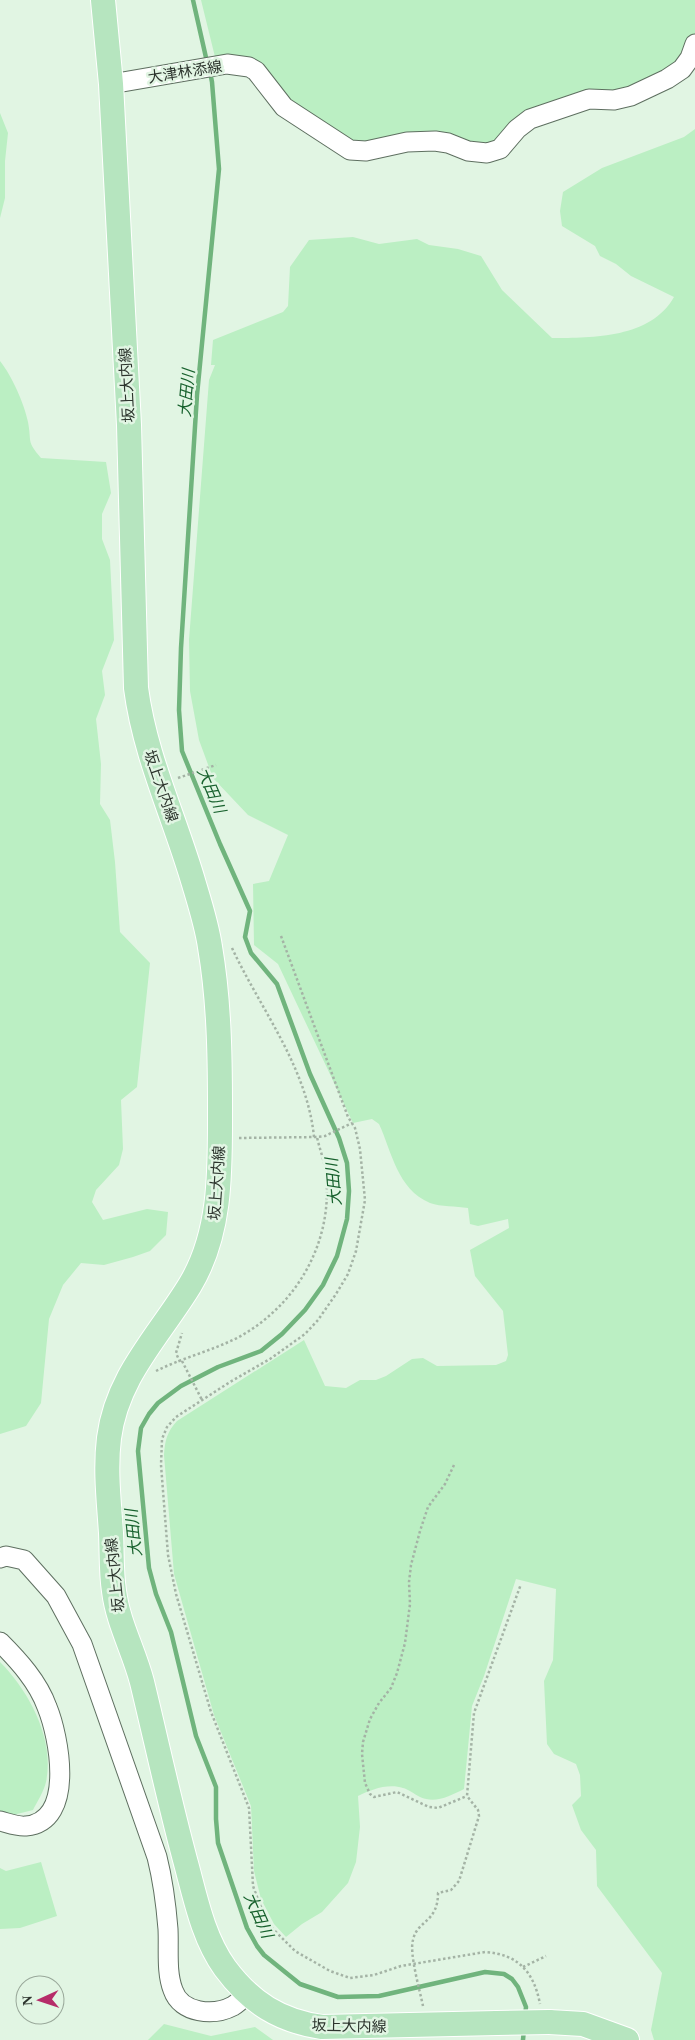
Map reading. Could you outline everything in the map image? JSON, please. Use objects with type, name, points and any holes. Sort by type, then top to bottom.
[{"type":"main road","name":"坂上大内線","points":[[103,0],[111,84],[129,425],[136,688],[141,722],[150,754],[193,879],[210,943],[218,1005],[220,1137],[218,1194],[213,1232],[191,1284],[128,1377],[115,1408],[109,1438],[108,1461],[113,1590],[117,1608],[141,1679],[176,1829],[206,1932],[224,1967],[248,1994],[276,2015],[306,2025],[322,2027],[497,2023],[545,2016],[583,2024],[627,2040]]},
{"type":"street","name":"大津林添線","points":[[111,84],[227,64],[249,67],[256,72],[284,107],[350,150],[366,151],[407,142],[435,141],[468,151],[487,153],[500,149],[517,128],[530,119],[589,99],[614,100],[631,96],[667,80],[682,69],[690,58],[695,44]]},
{"type":"street","points":[[0,1558],[6,1556],[24,1560],[56,1596],[82,1644],[157,1857],[165,1891],[170,1977],[174,1993],[183,2004],[203,2013],[232,2006],[248,1994]]},
{"type":"street","points":[[0,1642],[20,1662],[47,1705],[56,1740],[59,1778],[58,1800],[48,1815],[40,1822],[26,1826],[0,1821]]},
{"type":"path","points":[[180,777],[216,766]]},
{"type":"path","points":[[281,936],[352,1123],[360,1149],[365,1200],[356,1251],[348,1274],[318,1320],[305,1334],[270,1359],[176,1417],[167,1427],[162,1439],[161,1465],[168,1555],[176,1594],[211,1712],[249,1808],[253,1886],[272,1928],[295,1951],[340,1976],[350,1978],[363,1977],[414,1964],[485,1952],[504,1955],[520,1963],[534,1981],[545,2016]]},
{"type":"path","points":[[128,1377],[135,1379],[142,1377],[182,1361],[236,1338],[267,1318],[289,1296],[306,1273],[319,1240],[325,1217],[324,1166],[308,1107],[291,1059],[232,948]]},
{"type":"path","points":[[220,1137],[325,1136],[352,1123]]},
{"type":"path","points":[[182,1361],[202,1400]]},
{"type":"path","points":[[454,1465],[445,1484],[428,1507],[420,1531],[411,1565],[409,1582],[410,1604],[405,1643],[391,1688],[379,1703],[370,1719],[363,1742],[362,1754],[365,1783],[370,1794],[374,1796],[397,1792],[429,1807],[438,1808],[467,1796]]},
{"type":"path","points":[[424,2007],[414,1964],[412,1941],[416,1933],[432,1916],[438,1905],[438,1893],[451,1890],[459,1880],[479,1816],[478,1810],[467,1796],[474,1713],[521,1584]]},
{"type":"path","points":[[523,1966],[546,1956]]},
{"type":"green space","points":[[201,0],[695,0],[695,39],[685,62],[648,86],[591,96],[491,147],[362,149],[283,103],[261,72],[216,61]]},
{"type":"green space","points":[[0,113],[8,133],[5,161],[5,198],[0,218]]},
{"type":"green space","points":[[695,129],[695,2040],[654,2040],[651,2030],[662,1973],[597,1886],[596,1850],[581,1830],[572,1805],[581,1796],[580,1775],[576,1764],[554,1754],[547,1744],[544,1681],[553,1660],[556,1589],[516,1579],[484,1676],[472,1706],[464,1789],[448,1796],[431,1800],[420,1797],[405,1789],[391,1786],[358,1796],[360,1827],[356,1862],[348,1883],[322,1912],[302,1924],[286,1937],[274,1924],[261,1899],[254,1871],[251,1806],[214,1715],[174,1574],[164,1455],[167,1436],[177,1421],[304,1340],[325,1386],[346,1388],[360,1380],[376,1380],[386,1376],[412,1359],[423,1358],[437,1366],[496,1365],[506,1361],[508,1355],[503,1311],[475,1276],[470,1250],[509,1228],[508,1219],[478,1226],[470,1224],[468,1208],[430,1203],[410,1189],[397,1169],[379,1124],[372,1119],[353,1123],[278,964],[254,945],[253,884],[269,881],[288,835],[248,815],[213,778],[199,740],[190,691],[189,640],[209,380],[215,365],[211,365],[213,340],[283,312],[288,306],[290,267],[309,240],[353,237],[379,244],[417,239],[429,245],[458,249],[481,256],[502,290],[552,338],[603,336],[636,328],[651,321],[664,311],[674,297],[631,276],[616,264],[600,256],[595,246],[562,226],[560,211],[563,192],[602,168],[684,137]]},
{"type":"green space","points":[[0,361],[21,398],[28,422],[31,444],[41,458],[106,462],[111,493],[102,514],[102,539],[110,560],[114,640],[102,671],[105,695],[96,719],[101,764],[100,804],[110,820],[120,932],[150,963],[137,1087],[121,1100],[123,1149],[119,1165],[96,1190],[92,1202],[103,1220],[147,1209],[168,1212],[166,1235],[150,1251],[104,1265],[81,1263],[63,1285],[49,1319],[41,1403],[26,1426],[0,1434]]},
{"type":"green space","points":[[0,1662],[30,1701],[43,1733],[47,1749],[48,1766],[45,1785],[33,1810],[9,1816],[0,1813]]},
{"type":"green space","points":[[41,1862],[57,1916],[20,1928],[0,1929],[0,1868],[6,1871]]},
{"type":"green space","points":[[164,2024],[211,2036],[255,2027],[273,2040],[148,2040]]},
{"type":"waterway","name":"大田川","points":[[193,0],[207,62]]},
{"type":"waterway","name":"大田川","points":[[210,72],[219,169],[197,395],[181,648],[179,710],[182,751],[250,911],[245,937],[251,953],[277,984],[310,1074],[339,1138],[347,1163],[349,1191],[347,1219],[337,1256],[323,1285],[305,1310],[282,1334],[261,1351],[218,1367],[181,1386],[158,1403],[141,1428],[138,1451],[149,1568],[156,1594],[171,1632],[196,1736],[216,1787],[218,1843],[247,1928],[264,1955],[300,1984],[338,1997],[379,1996],[485,1972],[504,1974],[512,1979],[518,1987],[526,2007],[525,2016]]},
{"type":"waterway","name":"大田川","points":[[523,2040],[524,2029]]}]
